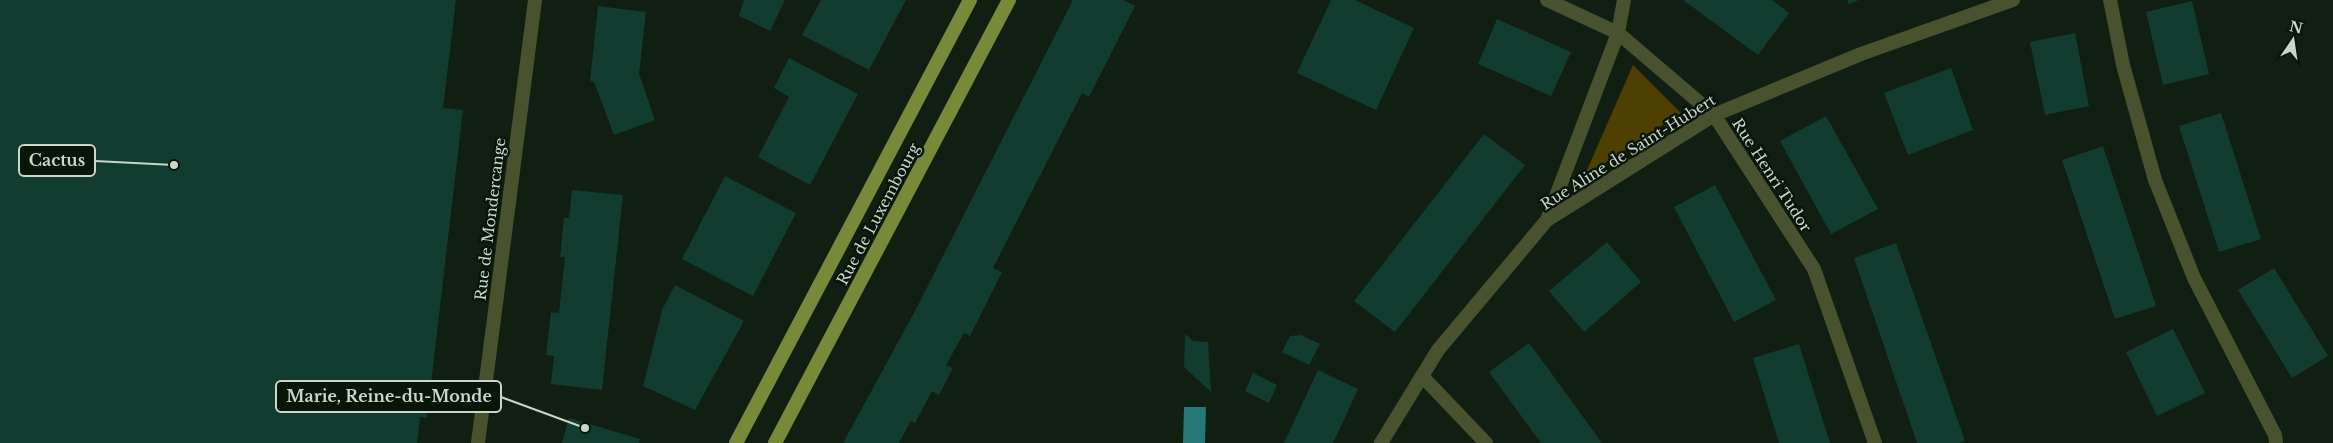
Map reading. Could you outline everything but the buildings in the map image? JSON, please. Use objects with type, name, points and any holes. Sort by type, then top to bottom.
[{"type":"main road","name":"Rue de Luxembourg","points":[[736,443],[970,0]]},
{"type":"main road","name":"Rue de Luxembourg","points":[[775,443],[1009,0]]},
{"type":"street","name":"Rue de Mondercange","points":[[478,443],[535,0]]},
{"type":"street","name":"Rue Henri Tudor","points":[[1547,0],[1618,33],[1714,115],[1814,270],[1876,443]]},
{"type":"street","points":[[1547,220],[1618,33],[1624,0]]},
{"type":"street","name":"Rue Aline de Saint-Hubert","points":[[1381,443],[1438,350],[1547,220],[1714,115],[1861,54],[2013,0]]},
{"type":"street","points":[[2110,0],[2123,65],[2155,180],[2194,278],[2275,435],[2276,443]]},
{"type":"street","points":[[1422,376],[1486,443]]},
{"type":"shaded area","points":[[1633,65],[1681,113],[1584,177]]},
{"type":"water","points":[[1184,407],[1206,407],[1205,443],[1183,443]]},
{"type":"place","name":"Cactus","points":[[174,165]]},
{"type":"place","name":"Marie, Reine-du-Monde","points":[[585,428]]}]
